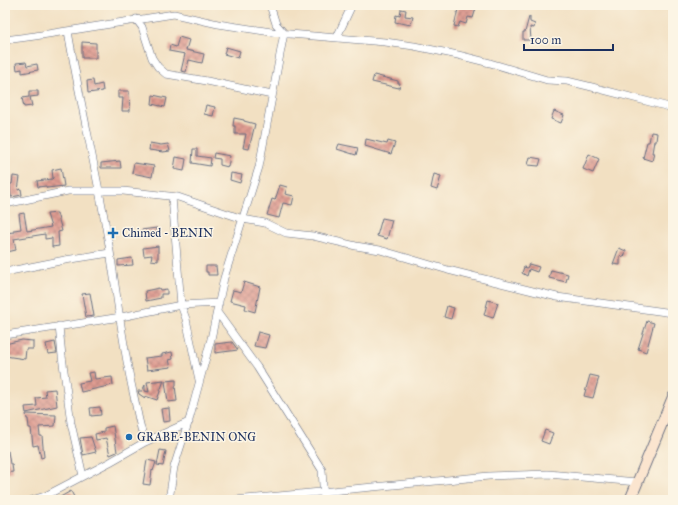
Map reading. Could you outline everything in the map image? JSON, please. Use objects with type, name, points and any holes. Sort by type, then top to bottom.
[{"type":"street","points":[[270,5],[276,24],[284,33]]},
{"type":"street","points":[[337,37],[347,12],[352,5]]},
{"type":"street","points":[[5,40],[174,14],[218,24],[304,36],[337,37],[392,43],[458,54],[547,80],[567,81],[673,108]]},
{"type":"street","points":[[136,19],[142,27],[152,58],[158,67],[166,74],[272,95]]},
{"type":"street","points":[[68,31],[77,88],[100,191],[121,317],[127,368],[139,426],[145,442]]},
{"type":"street","points":[[169,500],[174,467],[200,382],[224,278],[259,167],[284,33]]},
{"type":"street","points":[[5,204],[68,191],[123,192],[172,197],[243,219],[265,223],[286,233],[313,236],[380,250],[448,270],[557,297],[673,313]]},
{"type":"street","points":[[172,197],[181,304],[186,319],[200,382]]},
{"type":"street","points":[[5,272],[110,253]]},
{"type":"street","points":[[5,335],[121,317],[181,304],[219,303]]},
{"type":"street","points":[[217,312],[261,373],[322,470],[324,500]]},
{"type":"street","points":[[59,326],[71,423],[83,476]]},
{"type":"street","points":[[630,500],[673,397]]},
{"type":"street","points":[[32,500],[45,496],[145,442],[189,422]]},
{"type":"street","points":[[235,500],[489,476],[548,474],[637,482]]},
{"type":"building","points":[[459,5],[477,5],[473,18],[468,17],[466,24],[460,22],[458,27],[454,26]]},
{"type":"building","points":[[401,9],[406,10],[405,16],[413,17],[411,25],[395,22],[396,15],[400,16]]},
{"type":"building","points":[[529,17],[530,22],[535,24],[534,28],[530,27],[531,40],[523,40],[523,32],[525,32]]},
{"type":"building","points":[[179,37],[189,40],[186,50],[204,54],[202,63],[189,60],[186,72],[181,71],[185,54],[169,51],[170,45],[176,47]]},
{"type":"building","points":[[82,42],[96,43],[96,58],[82,58]]},
{"type":"building","points":[[226,47],[240,51],[238,58],[224,54]]},
{"type":"building","points":[[26,62],[27,66],[37,64],[38,70],[22,73],[22,69],[17,70],[16,63]]},
{"type":"building","points":[[374,75],[398,81],[398,83],[400,83],[399,88],[372,82]]},
{"type":"building","points":[[93,80],[94,86],[102,84],[103,91],[88,93],[87,81]]},
{"type":"building","points":[[29,91],[38,91],[38,96],[30,97],[32,106],[24,107],[22,98],[29,97]]},
{"type":"building","points":[[118,91],[129,91],[130,111],[122,111],[123,98],[118,98]]},
{"type":"building","points":[[153,95],[167,98],[165,107],[152,104]]},
{"type":"building","points":[[206,105],[215,107],[213,116],[204,114]]},
{"type":"building","points":[[554,111],[564,115],[561,123],[551,119]]},
{"type":"building","points":[[234,118],[255,124],[249,149],[243,148],[246,134],[235,134],[235,126],[233,126]]},
{"type":"building","points":[[651,132],[657,133],[656,141],[654,141],[652,161],[643,158]]},
{"type":"building","points":[[366,139],[387,144],[388,141],[395,143],[391,154],[365,146]]},
{"type":"building","points":[[150,143],[161,145],[168,144],[170,151],[163,152],[149,150]]},
{"type":"building","points":[[339,144],[358,148],[356,155],[337,149]]},
{"type":"building","points":[[193,149],[197,149],[197,156],[211,158],[210,166],[192,163]]},
{"type":"building","points":[[214,153],[230,156],[228,167],[220,165],[220,159],[213,158]]},
{"type":"building","points":[[589,154],[599,159],[593,173],[583,169]]},
{"type":"building","points":[[176,157],[186,159],[184,171],[174,169]]},
{"type":"building","points":[[530,157],[541,159],[539,166],[528,165]]},
{"type":"building","points":[[120,161],[121,168],[101,168],[101,163]]},
{"type":"building","points":[[134,163],[154,166],[152,177],[132,173]]},
{"type":"building","points":[[61,168],[64,186],[47,188],[46,186],[38,187],[37,181],[52,179],[52,170]]},
{"type":"building","points":[[231,173],[242,175],[240,183],[230,180]]},
{"type":"building","points":[[434,174],[441,176],[437,190],[431,188]]},
{"type":"building","points":[[13,176],[20,177],[18,190],[21,189],[22,195],[11,197],[10,184],[12,184]]},
{"type":"building","points":[[280,185],[287,187],[285,194],[294,196],[292,205],[283,203],[279,218],[267,215],[272,199],[275,200]]},
{"type":"building","points":[[24,213],[27,231],[51,227],[47,214],[57,213],[62,231],[58,232],[59,246],[52,247],[52,238],[45,239],[45,234],[14,239],[16,250],[7,252],[5,233],[14,232],[14,230],[21,229],[19,214]]},
{"type":"building","points":[[382,218],[392,220],[387,239],[377,236]]},
{"type":"building","points":[[157,228],[157,235],[142,237],[141,230]]},
{"type":"building","points":[[158,246],[158,261],[151,260],[152,255],[144,256],[143,248]]},
{"type":"building","points":[[619,248],[626,251],[624,257],[620,256],[620,265],[613,264]]},
{"type":"building","points":[[132,258],[133,265],[118,266],[118,260]]},
{"type":"building","points":[[529,264],[539,267],[537,272],[529,269],[527,276],[522,273],[524,267],[527,268]]},
{"type":"building","points":[[206,266],[216,266],[217,275],[208,275],[208,272],[206,272]]},
{"type":"building","points":[[551,270],[568,274],[566,282],[549,278]]},
{"type":"building","points":[[244,282],[260,287],[255,312],[245,309],[246,305],[230,301],[233,290],[241,292]]},
{"type":"building","points":[[159,288],[160,290],[167,289],[167,294],[161,294],[161,298],[146,301],[145,291]]},
{"type":"building","points":[[90,293],[94,316],[86,317],[82,294]]},
{"type":"building","points":[[488,300],[498,303],[493,318],[484,315]]},
{"type":"building","points":[[447,306],[454,308],[451,319],[444,317]]},
{"type":"building","points":[[647,321],[654,323],[646,352],[638,349]]},
{"type":"building","points":[[258,332],[269,335],[265,348],[254,346]]},
{"type":"building","points":[[22,340],[33,341],[33,349],[26,349],[25,359],[5,356],[5,344]]},
{"type":"building","points":[[55,342],[57,353],[48,354],[46,344]]},
{"type":"building","points":[[232,342],[238,350],[215,353],[215,344]]},
{"type":"building","points":[[172,352],[173,359],[169,360],[171,367],[147,370],[145,358],[162,356],[162,354]]},
{"type":"building","points":[[94,372],[95,379],[112,377],[113,385],[81,392],[79,383],[90,381],[88,373]]},
{"type":"building","points":[[590,375],[599,377],[593,398],[584,396]]},
{"type":"building","points":[[164,380],[157,400],[145,396],[145,398],[139,394],[138,391],[142,391],[145,385],[145,391],[149,392],[147,382]]},
{"type":"building","points":[[176,380],[175,386],[177,401],[168,402],[165,381]]},
{"type":"building","points":[[55,389],[57,406],[26,413],[25,407],[37,406],[36,398],[46,397],[45,390]]},
{"type":"building","points":[[100,407],[101,415],[91,416],[90,408]]},
{"type":"building","points":[[169,408],[170,421],[163,422],[161,409]]},
{"type":"building","points":[[26,414],[56,415],[55,426],[39,427],[40,436],[42,436],[44,457],[41,458],[38,445],[33,446],[31,428],[29,428]]},
{"type":"building","points":[[113,426],[117,452],[110,455],[106,438],[96,440],[95,434],[104,432],[104,428]]},
{"type":"building","points":[[545,430],[553,433],[549,444],[541,441]]},
{"type":"building","points":[[91,437],[96,452],[83,455],[80,438]]},
{"type":"building","points":[[160,450],[166,451],[163,466],[157,465]]},
{"type":"building","points":[[5,451],[8,451],[13,472],[5,473]]},
{"type":"building","points":[[147,460],[156,462],[153,471],[152,470],[150,485],[143,484]]},
{"type":"building","points":[[71,491],[74,497],[70,500],[55,500]]},
{"type":"place","name":"Chimed - BENIN","points":[[113,233]]},
{"type":"place","name":"GRABE-BENIN ONG","points":[[129,437]]}]
